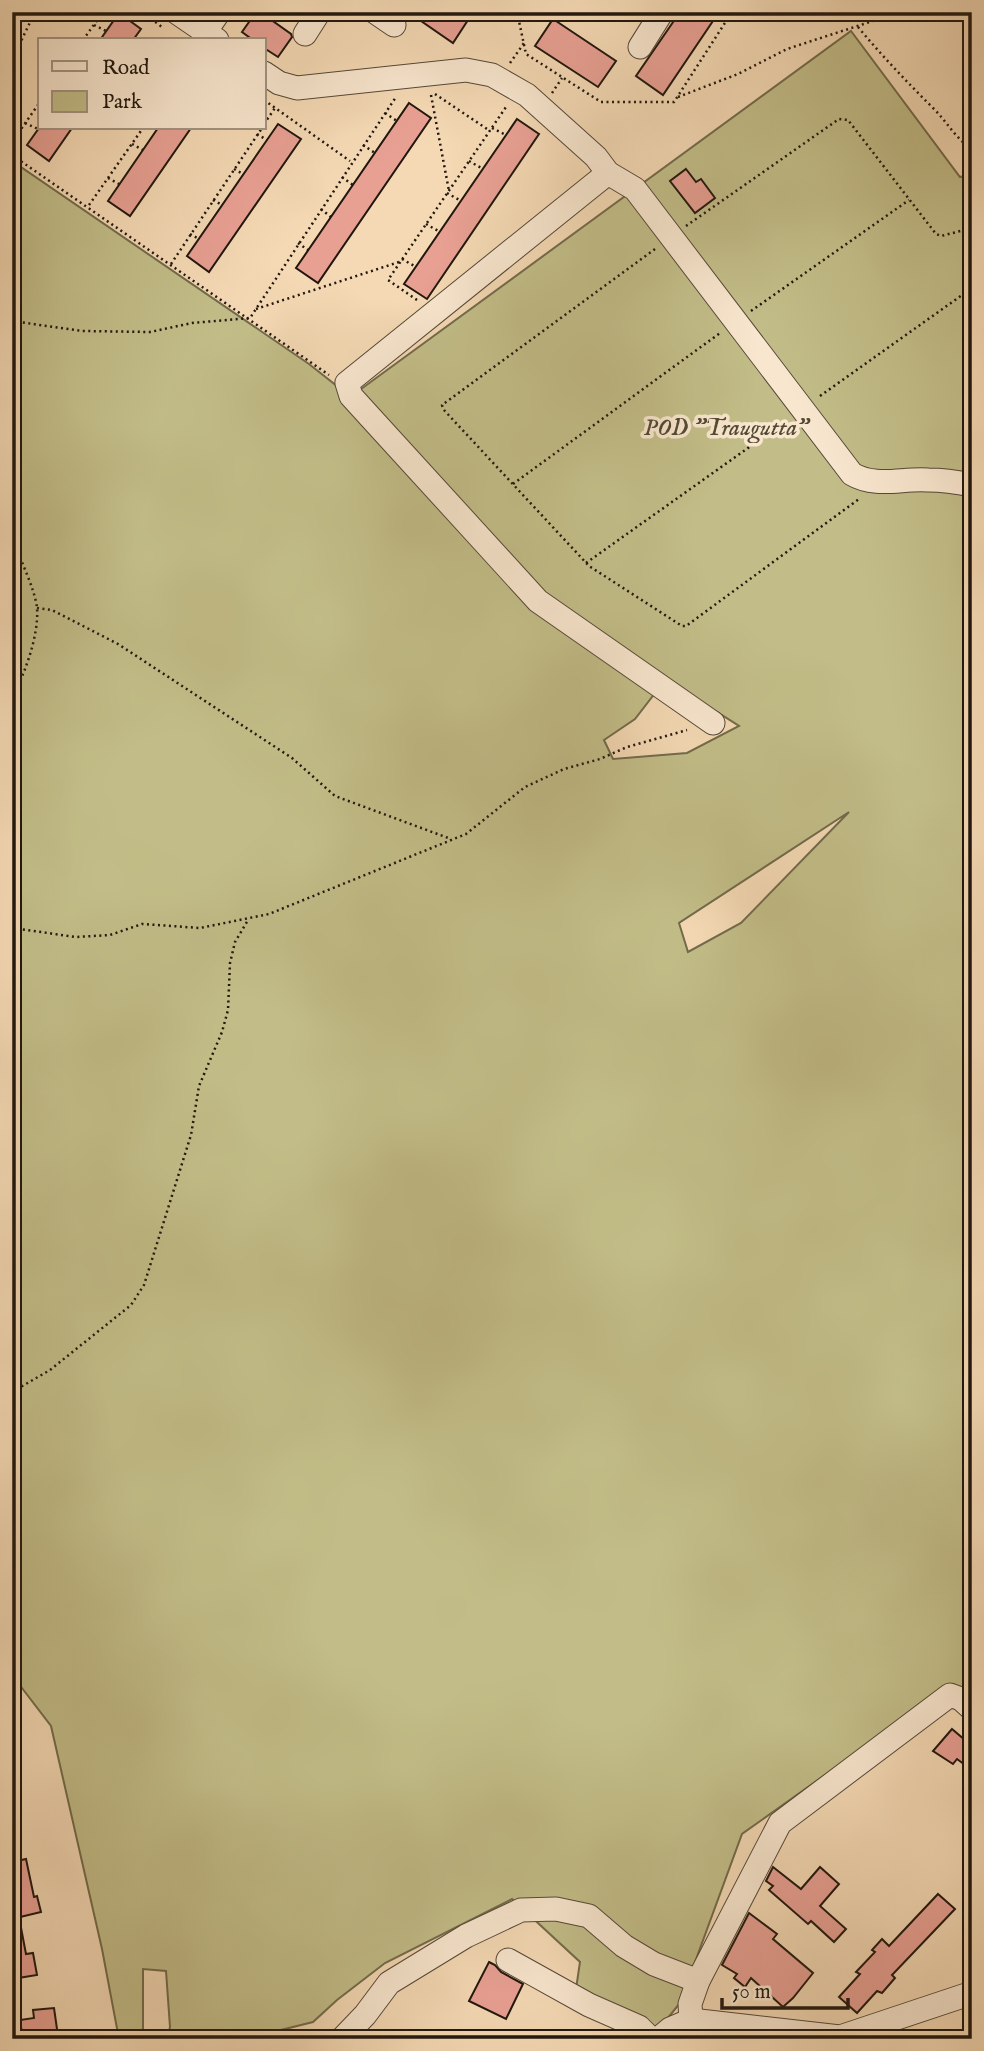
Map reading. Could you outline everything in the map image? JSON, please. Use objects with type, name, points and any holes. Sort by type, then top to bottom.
[{"type":"street","points":[[176,12],[211,36],[219,12]]},
{"type":"street","points":[[305,34],[319,12]]},
{"type":"street","points":[[640,47],[662,12]]},
{"type":"street","points":[[266,74],[279,83],[297,88],[466,70],[492,75],[527,95],[596,157],[608,173],[635,189],[852,474],[861,479],[882,482],[926,479],[972,485]]},
{"type":"street","points":[[608,173],[347,383],[351,396],[538,601],[713,723]]},
{"type":"street","points":[[691,2020],[690,2004],[698,1981],[780,1823],[950,1695],[961,1699],[972,1709]]},
{"type":"street","points":[[342,2039],[365,2015],[389,1983],[466,1936],[521,1910],[556,1909],[589,1916],[624,1946],[654,1964],[698,1981]]},
{"type":"street","points":[[508,1960],[589,2005],[639,2027],[651,2039]]},
{"type":"street","points":[[658,2039],[670,2029],[691,2020],[840,2038],[972,1993]]},
{"type":"path","points":[[12,60],[35,12]]},
{"type":"path","points":[[84,38],[103,12]]},
{"type":"path","points":[[517,12],[526,54],[600,103],[674,102],[732,12]]},
{"type":"path","points":[[678,97],[738,74],[787,50],[858,27],[892,12]]},
{"type":"path","points":[[94,24],[106,31]]},
{"type":"path","points":[[858,27],[901,77],[935,110],[964,144],[972,149]]},
{"type":"path","points":[[510,63],[524,43]]},
{"type":"path","points":[[551,95],[562,78]]},
{"type":"path","points":[[436,314],[388,279],[518,90]]},
{"type":"path","points":[[461,201],[448,192],[430,91],[491,130],[506,135]]},
{"type":"path","points":[[250,318],[398,94]]},
{"type":"path","points":[[266,101],[351,162]]},
{"type":"path","points":[[12,142],[38,105]]},
{"type":"path","points":[[266,121],[275,107]]},
{"type":"path","points":[[385,113],[397,121]]},
{"type":"path","points":[[25,123],[38,129]]},
{"type":"path","points":[[88,207],[142,130]]},
{"type":"path","points":[[171,264],[260,130]]},
{"type":"path","points":[[257,134],[267,140]]},
{"type":"path","points":[[132,144],[143,150]]},
{"type":"path","points":[[363,145],[375,153]]},
{"type":"path","points":[[12,155],[336,379],[347,383]]},
{"type":"path","points":[[469,162],[483,169]]},
{"type":"path","points":[[234,169],[243,174]]},
{"type":"path","points":[[342,177],[353,185]]},
{"type":"path","points":[[108,178],[119,184]]},
{"type":"path","points":[[213,200],[222,205]]},
{"type":"path","points":[[882,482],[686,626],[682,626],[586,563],[513,484],[909,200]]},
{"type":"path","points":[[321,209],[331,217]]},
{"type":"path","points":[[426,225],[440,232]]},
{"type":"path","points":[[190,234],[199,239]]},
{"type":"path","points":[[298,243],[309,250]]},
{"type":"path","points":[[255,309],[401,261],[416,267]]},
{"type":"path","points":[[586,563],[972,288]]},
{"type":"path","points":[[12,321],[82,331],[150,332],[192,323],[250,318]]},
{"type":"path","points":[[12,537],[37,608],[34,635],[23,677],[12,697]]},
{"type":"path","points":[[37,608],[52,610],[118,643],[292,758],[335,796],[451,839]]},
{"type":"path","points":[[12,928],[76,937],[110,935],[142,923],[200,928],[248,920],[311,898],[466,834],[526,787],[564,769],[600,759],[627,747],[713,723]]},
{"type":"path","points":[[12,1392],[50,1370],[131,1305],[144,1285],[191,1135],[199,1086],[222,1032],[228,1010],[230,962],[235,942],[248,920]]},
{"type":"green space","name":"POD \"Traugutta\"","points":[[851,31],[960,177],[972,174],[972,1694],[953,1684],[742,1834],[680,2003],[659,2029],[576,1989],[580,1962],[512,1899],[385,1963],[313,2022],[273,2032],[267,2039],[167,2039],[170,2027],[166,1971],[143,1969],[143,2039],[119,2039],[102,1949],[51,1726],[12,1675],[12,161],[309,364],[337,386],[357,392]],"holes":[[[659,688],[717,712],[739,726],[687,753],[613,759],[604,740],[635,719]],[[849,812],[741,923],[688,952],[679,923]]]},
{"type":"building","points":[[256,12],[260,12],[292,37],[278,57],[266,49],[266,38],[250,38],[242,32]]},
{"type":"building","points":[[408,12],[456,12],[468,20],[453,43]]},
{"type":"building","points":[[680,12],[719,12],[663,95],[636,76]]},
{"type":"building","points":[[119,13],[141,29],[134,38],[101,38]]},
{"type":"building","points":[[553,19],[616,61],[598,87],[535,46]]},
{"type":"building","points":[[409,103],[431,118],[318,283],[296,268]]},
{"type":"building","points":[[517,119],[539,134],[427,299],[404,284]]},
{"type":"building","points":[[278,124],[301,139],[209,272],[187,256]]},
{"type":"building","points":[[38,129],[71,130],[49,161],[27,145]]},
{"type":"building","points":[[157,130],[190,130],[130,216],[108,201]]},
{"type":"building","points":[[686,169],[696,182],[701,179],[715,198],[695,213],[670,181]]},
{"type":"building","points":[[952,1729],[972,1746],[972,1770],[957,1759],[953,1764],[933,1751]]},
{"type":"building","points":[[26,1859],[34,1897],[37,1896],[41,1912],[19,1917],[26,1954],[33,1953],[37,1975],[12,1979],[12,1862]]},
{"type":"building","points":[[773,1867],[801,1889],[820,1867],[839,1884],[820,1906],[846,1929],[834,1942],[811,1921],[808,1924],[769,1890],[773,1886],[766,1881]]},
{"type":"building","points":[[938,1894],[955,1909],[892,1975],[895,1978],[882,1993],[877,1991],[857,2013],[839,1997],[860,1974],[856,1972],[875,1952],[872,1950],[882,1939],[889,1946]]},
{"type":"building","points":[[749,1913],[777,1934],[773,1939],[813,1973],[783,2007],[751,1978],[745,1987],[734,1978],[737,1974],[722,1965]]},
{"type":"building","points":[[489,1962],[523,1984],[506,2019],[469,2001]]},
{"type":"building","points":[[54,2008],[58,2036],[35,2039],[35,2033],[22,2034],[20,2020],[34,2018],[33,2010]]}]
